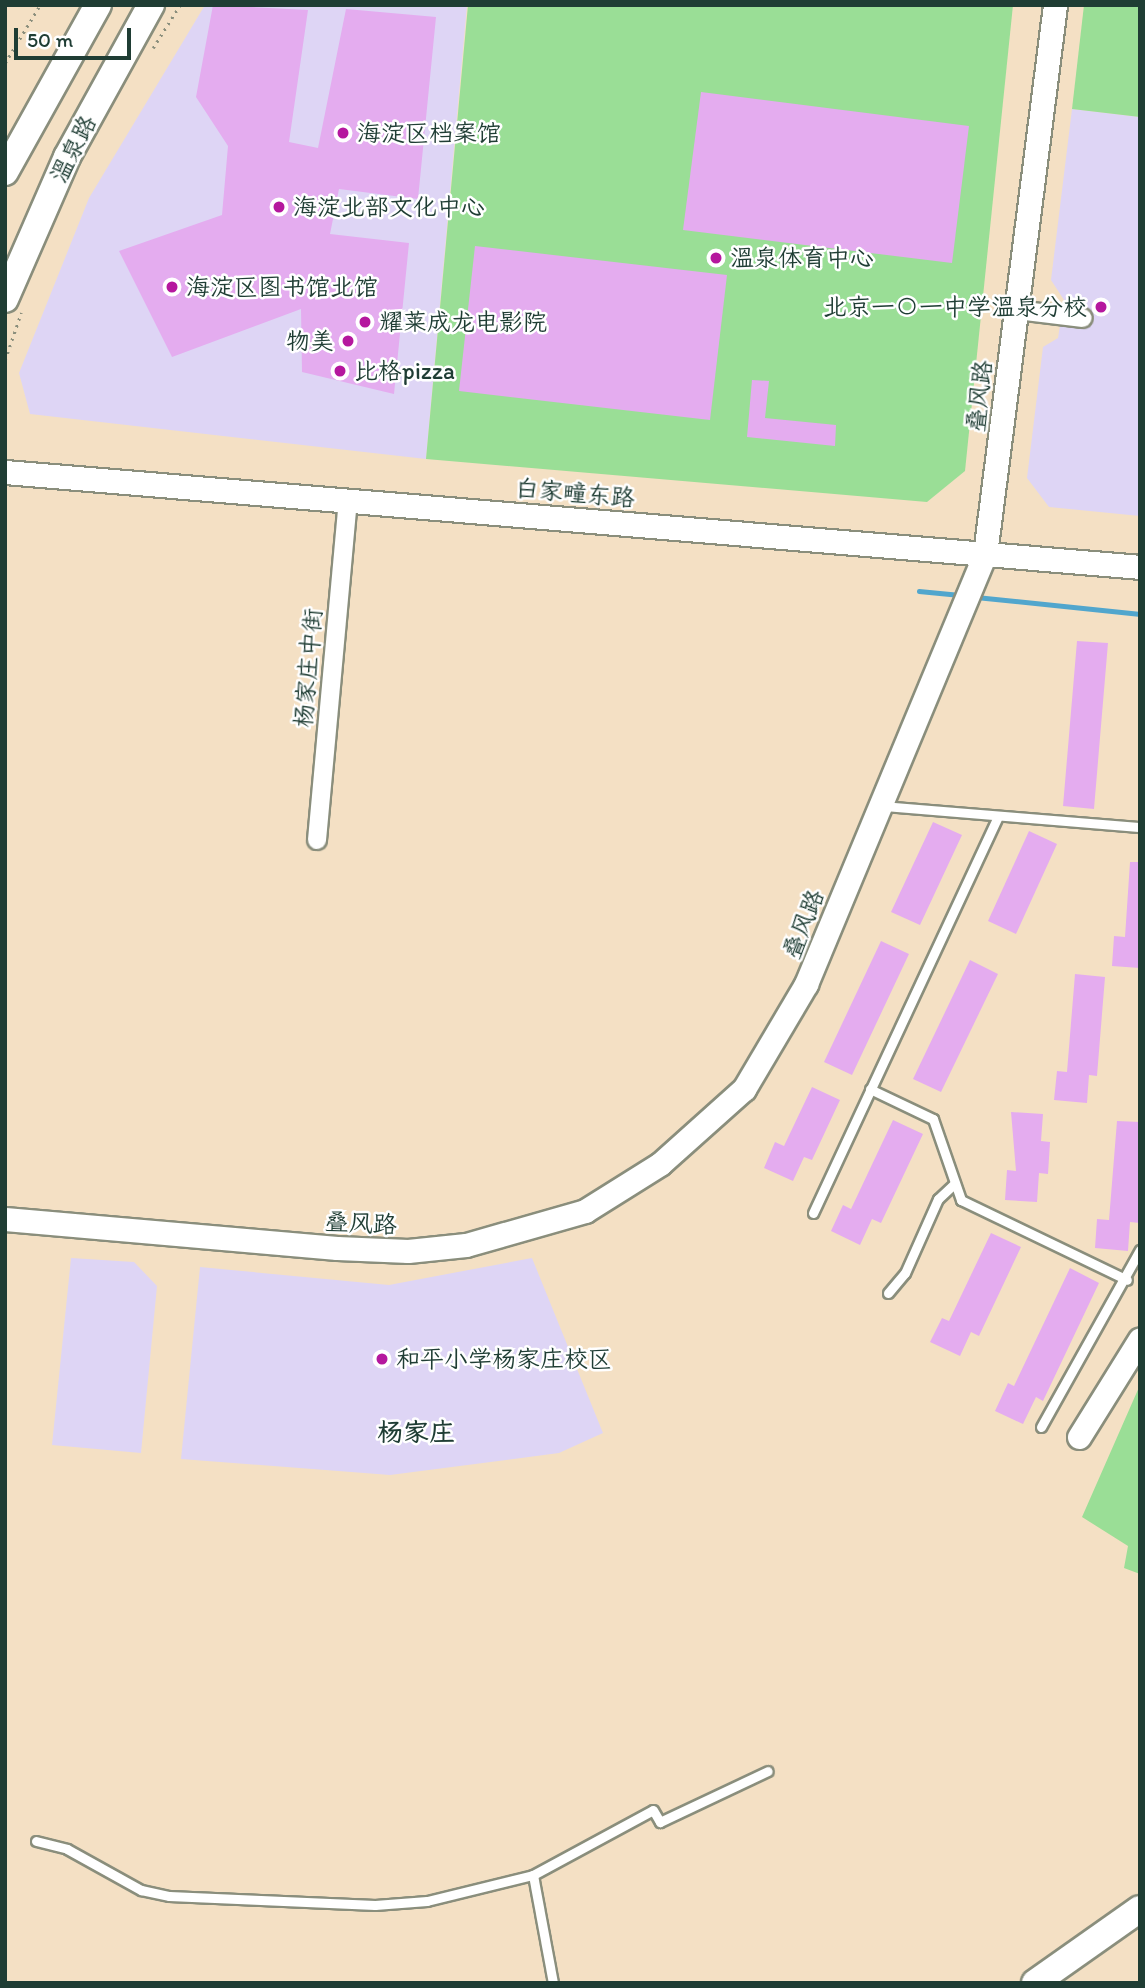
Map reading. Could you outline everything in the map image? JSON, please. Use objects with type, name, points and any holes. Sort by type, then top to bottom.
[{"type":"main road","name":"温泉路","points":[[5,173],[98,5]]},
{"type":"main road","name":"温泉路","points":[[15,302],[67,157],[151,5]]},
{"type":"main road","points":[[1035,1983],[1140,1909]]},
{"type":"street","name":"叠风路","points":[[5,1219],[408,1251],[510,1237],[585,1211],[660,1164],[744,1089],[766,1059],[806,984],[985,554],[1055,5]]},
{"type":"street","points":[[1016,310],[1083,318]]},
{"type":"street","name":"白家疃东路","points":[[5,472],[1140,567]]},
{"type":"street","name":"杨家庄中街","points":[[317,840],[348,501]]},
{"type":"street","points":[[1079,1437],[1140,1339]]},
{"type":"lane","points":[[880,805],[1140,827]]},
{"type":"lane","points":[[813,1213],[998,816]]},
{"type":"lane","points":[[870,1089],[933,1119],[961,1200],[1127,1280]]},
{"type":"lane","points":[[888,1293],[905,1273],[938,1199],[955,1184]]},
{"type":"lane","points":[[1041,1427],[1127,1280],[1140,1250]]},
{"type":"lane","points":[[36,1841],[67,1849],[141,1889],[169,1896],[376,1905],[428,1901],[533,1875],[653,1810],[660,1822],[768,1771]]},
{"type":"lane","points":[[533,1875],[553,1983]]},
{"type":"path","points":[[5,63],[40,5]]},
{"type":"path","points":[[151,51],[180,5]]},
{"type":"path","points":[[5,360],[15,302]]},
{"type":"shaded area","name":"海淀北部文化中心","points":[[205,5],[467,5],[426,459],[30,414],[19,373],[89,198]]},
{"type":"shaded area","name":"北京一〇一中学温泉分校","points":[[1072,109],[1140,117],[1140,516],[1049,507],[1027,478],[1043,347],[1058,338],[1064,300],[1051,280]]},
{"type":"shaded area","points":[[71,1258],[134,1262],[157,1286],[141,1453],[52,1445]]},
{"type":"shaded area","name":"和平小学杨家庄校区","points":[[532,1258],[603,1433],[559,1453],[390,1475],[181,1459],[200,1267],[389,1285]]},
{"type":"green space","name":"温泉体育中心","points":[[468,5],[1013,5],[965,471],[927,502],[426,459]]},
{"type":"green space","points":[[1084,5],[1140,5],[1140,117],[1072,109]]},
{"type":"green space","points":[[1140,1385],[1140,1574],[1124,1568],[1128,1546],[1082,1517]]},
{"type":"building","name":"海淀北部文化中心","points":[[213,5],[308,10],[289,142],[318,148],[346,9],[436,17],[418,199],[339,189],[330,234],[409,243],[394,394],[302,372],[301,309],[172,357],[119,251],[222,215],[228,146],[196,97]]},
{"type":"building","points":[[701,92],[969,126],[952,263],[683,230]]},
{"type":"building","points":[[475,246],[727,275],[710,420],[459,391]]},
{"type":"building","points":[[752,380],[769,381],[765,418],[836,425],[835,446],[747,437]]},
{"type":"building","points":[[1077,641],[1108,643],[1094,809],[1063,806]]},
{"type":"building","points":[[933,822],[962,835],[920,925],[891,912]]},
{"type":"building","points":[[1029,831],[1057,844],[1016,934],[988,921]]},
{"type":"building","points":[[1130,862],[1140,862],[1140,968],[1112,966],[1114,936],[1125,937]]},
{"type":"building","points":[[881,941],[909,954],[852,1075],[824,1062]]},
{"type":"building","points":[[970,960],[998,974],[941,1092],[913,1079]]},
{"type":"building","points":[[1075,974],[1105,977],[1097,1076],[1089,1075],[1087,1103],[1054,1100],[1057,1071],[1067,1072]]},
{"type":"building","points":[[812,1087],[840,1100],[812,1160],[804,1157],[793,1181],[764,1168],[775,1142],[784,1146]]},
{"type":"building","points":[[1011,1112],[1043,1114],[1041,1141],[1050,1142],[1048,1174],[1039,1173],[1037,1202],[1005,1200],[1007,1170],[1016,1171]]},
{"type":"building","points":[[893,1120],[923,1134],[881,1223],[872,1219],[860,1245],[831,1231],[843,1205],[851,1209]]},
{"type":"building","points":[[1117,1121],[1140,1122],[1140,1223],[1130,1222],[1128,1251],[1095,1248],[1097,1219],[1109,1220]]},
{"type":"building","points":[[991,1233],[1021,1247],[979,1336],[971,1332],[960,1356],[930,1342],[942,1318],[949,1321]]},
{"type":"building","points":[[1070,1268],[1099,1283],[1043,1401],[1036,1397],[1023,1424],[995,1411],[1008,1383],[1014,1386]]},
{"type":"waterway","points":[[919,591],[960,595]]},
{"type":"waterway","points":[[976,597],[1140,614]]},
{"type":"place","name":"海淀区档案馆","points":[[343,133]]},
{"type":"place","name":"海淀北部文化中心","points":[[279,207]]},
{"type":"place","name":"温泉体育中心","points":[[716,258]]},
{"type":"place","name":"海淀区图书馆北馆","points":[[172,287]]},
{"type":"place","name":"北京一〇一中学温泉分校","points":[[1101,307]]},
{"type":"place","name":"耀莱成龙电影院","points":[[365,322]]},
{"type":"place","name":"物美","points":[[348,341]]},
{"type":"place","name":"比格pizza","points":[[340,371]]},
{"type":"place","name":"和平小学杨家庄校区","points":[[382,1359]]},
{"type":"district","name":"杨家庄","points":[[416,1433]]}]
